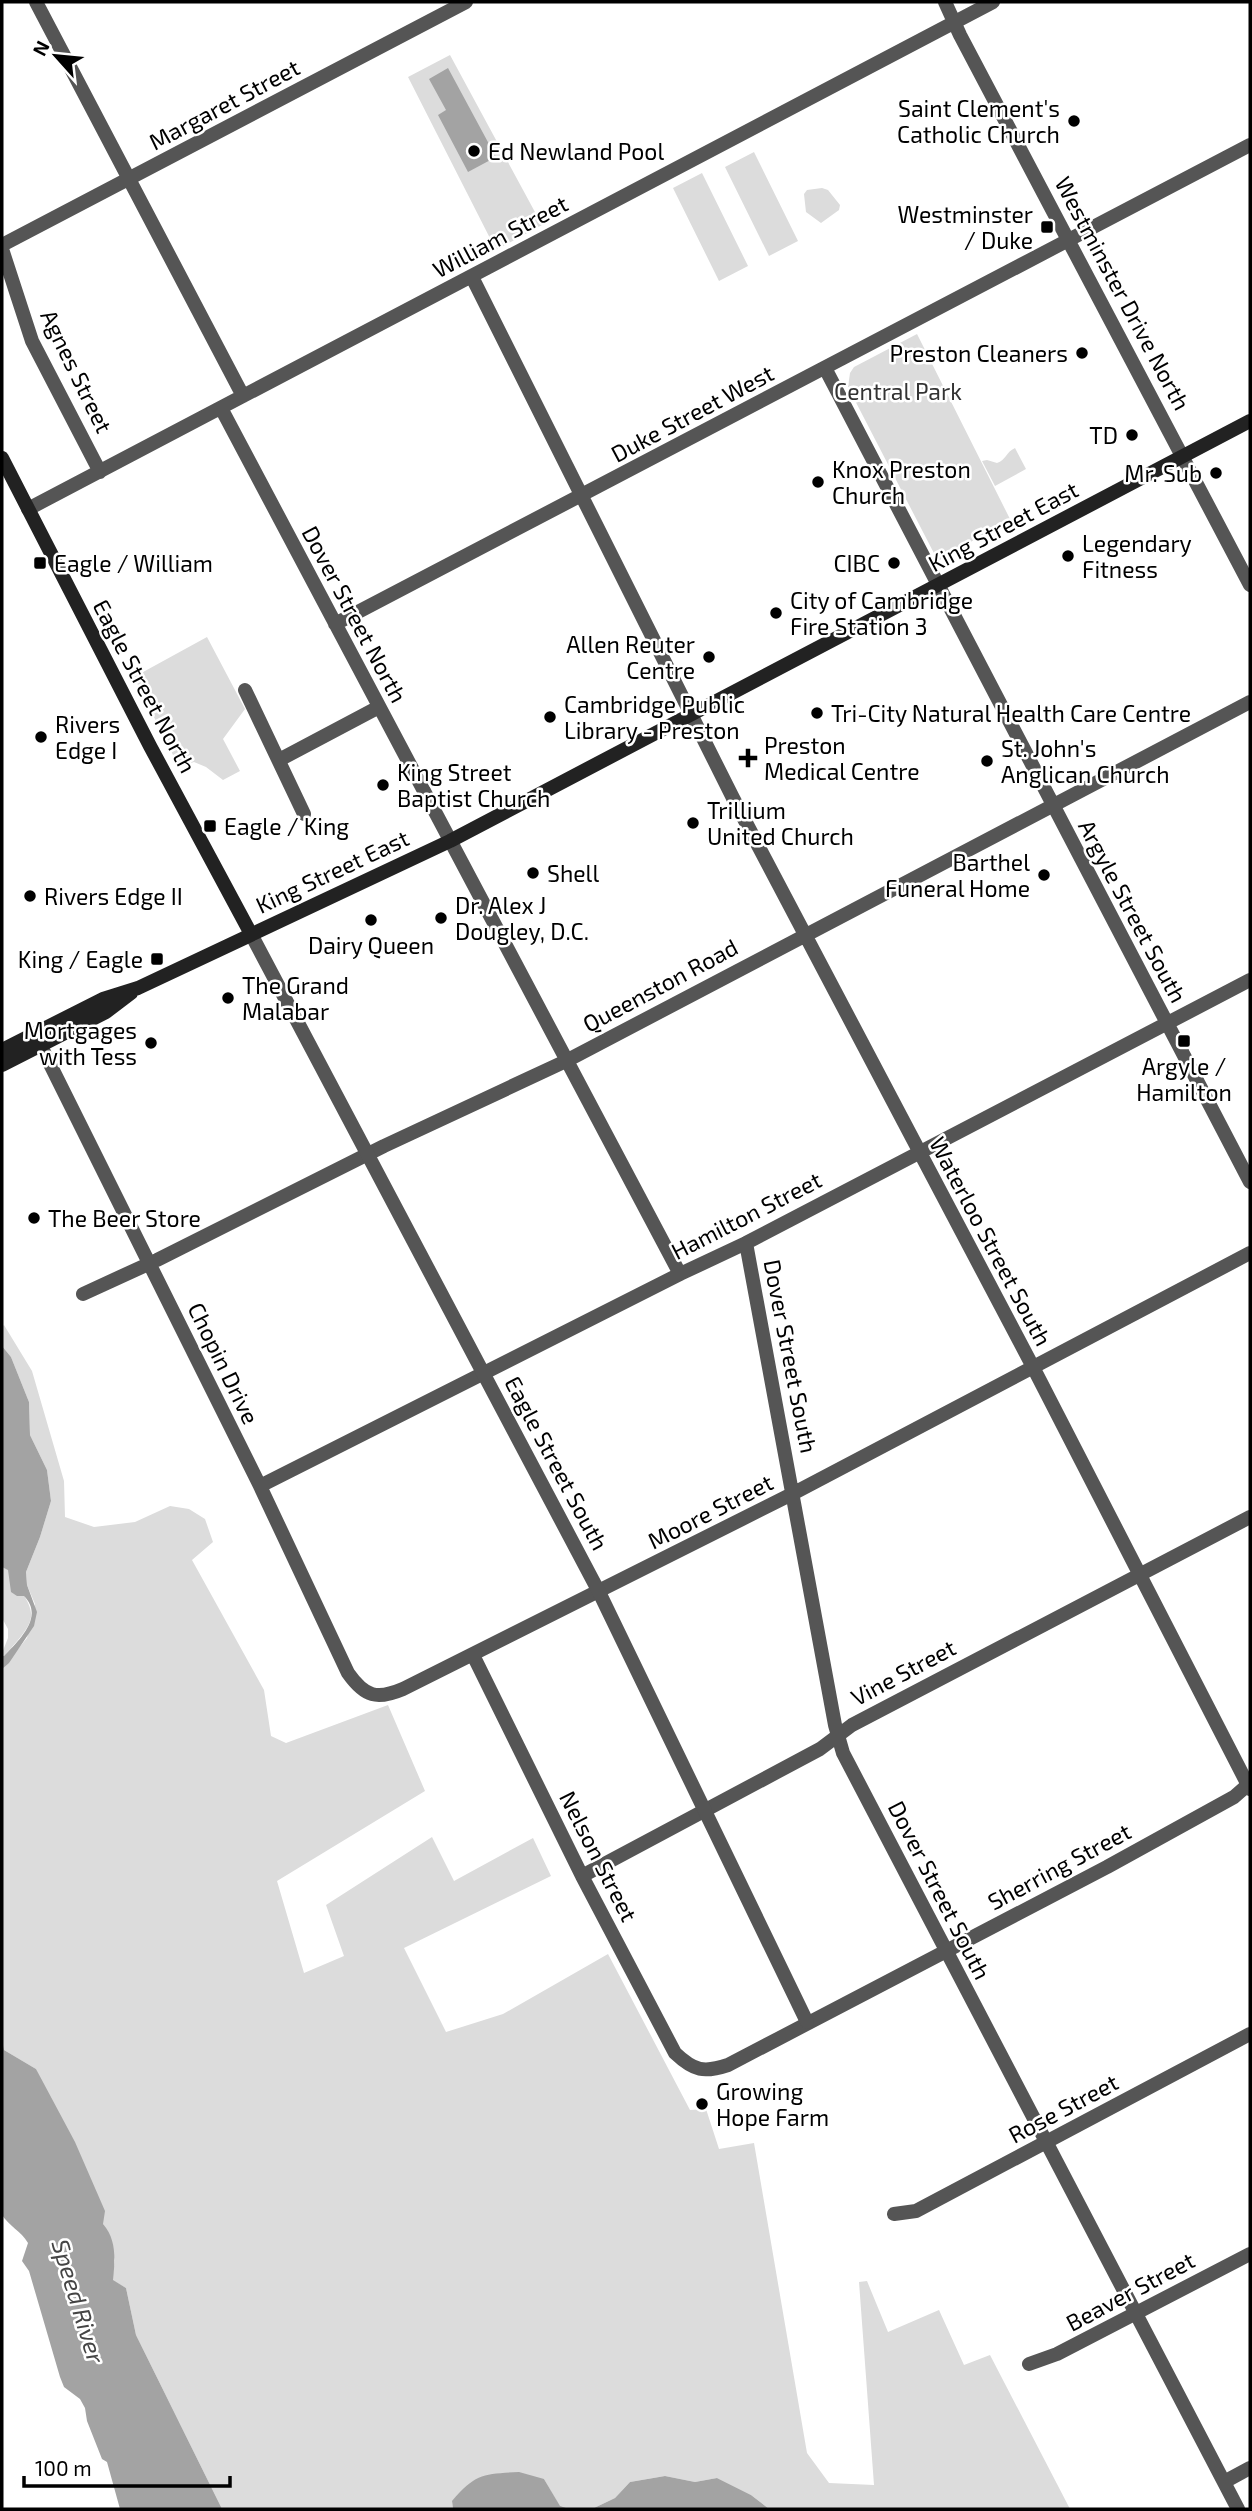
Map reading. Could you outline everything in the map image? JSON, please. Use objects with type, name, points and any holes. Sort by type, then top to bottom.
[{"type":"main road","name":"King Street East","points":[[2,1050],[103,999],[138,988],[450,841],[1250,421]]},
{"type":"main road","name":"Eagle Street North","points":[[2,458],[156,757],[251,934]]},
{"type":"main road","name":"King Street East","points":[[2,1065],[106,1012],[138,988]]},
{"type":"street","points":[[36,2],[243,396]]},
{"type":"street","name":"Margaret Street","points":[[2,247],[466,2]]},
{"type":"street","name":"Westminster Drive North","points":[[946,2],[960,35],[1250,585]]},
{"type":"street","name":"William Street","points":[[27,509],[993,2]]},
{"type":"street","name":"Duke Street West","points":[[335,624],[1250,145]]},
{"type":"street","name":"Agnes Street","points":[[2,247],[32,341],[100,472]]},
{"type":"street","name":"Waterloo Street South","points":[[472,277],[691,715],[1250,1786]]},
{"type":"street","name":"Argyle Street South","points":[[825,369],[1250,1182]]},
{"type":"street","name":"Dover Street North","points":[[221,408],[450,841]]},
{"type":"street","points":[[245,690],[304,814]]},
{"type":"street","name":"Queenston Road","points":[[83,1294],[566,1061],[1250,702]]},
{"type":"street","points":[[279,760],[379,707]]},
{"type":"street","points":[[450,841],[680,1274]]},
{"type":"street","name":"Eagle Street South","points":[[251,934],[599,1592],[807,2022]]},
{"type":"street","name":"Hamilton Street","points":[[260,1486],[746,1243],[1250,980]]},
{"type":"street","name":"Chopin Drive","points":[[41,1046],[260,1486],[348,1673],[357,1686],[370,1695]]},
{"type":"street","name":"Dover Street South","points":[[746,1243],[843,1753],[1238,2509]]},
{"type":"street","name":"Moore Street","points":[[370,1695],[386,1696],[599,1592],[794,1493],[1250,1253]]},
{"type":"street","name":"Vine Street","points":[[582,1876],[820,1749],[852,1725],[985,1653],[1250,1517]]},
{"type":"street","name":"Nelson Street","points":[[473,1655],[582,1876],[675,2053],[685,2063],[697,2069]]},
{"type":"street","name":"Sherring Street","points":[[697,2069],[712,2071],[728,2065],[947,1951],[1250,1786]]},
{"type":"street","name":"Rose Street","points":[[894,2214],[916,2211],[1250,2034]]},
{"type":"street","name":"Beaver Street","points":[[1028,2364],[1057,2354],[1250,2254]]},
{"type":"street","points":[[1224,2482],[1250,2468]]},
{"type":"green space","name":"Ed Newland Pool","points":[[450,55],[542,225],[496,250],[408,77]]},
{"type":"green space","points":[[754,152],[798,241],[769,256],[725,167]]},
{"type":"green space","points":[[702,173],[748,266],[719,281],[673,188]]},
{"type":"green space","points":[[807,190],[828,190],[840,205],[839,210],[821,223],[806,212],[804,194]]},
{"type":"green space","name":"Central Park","points":[[917,334],[1010,519],[938,561],[848,387],[850,373],[854,367]]},
{"type":"green space","points":[[1015,448],[1026,469],[995,486],[982,461],[997,463]]},
{"type":"green space","points":[[207,637],[245,709],[223,739],[240,771],[223,780],[194,762],[179,767],[134,677]]},
{"type":"green space","points":[[4,1325],[32,1371],[64,1481],[65,1517],[94,1527],[135,1522],[170,1506],[189,1509],[205,1519],[213,1542],[192,1560],[264,1690],[271,1736],[286,1743],[388,1705],[425,1791],[277,1881],[304,1973],[344,1956],[326,1905],[432,1837],[454,1881],[533,1838],[551,1876],[404,1948],[446,2032],[503,2014],[608,1954],[690,2110],[706,2109],[719,2149],[754,2143],[807,2453],[829,2483],[874,2485],[859,2282],[867,2281],[888,2332],[939,2310],[964,2365],[990,2355],[1070,2509],[769,2509],[751,2495],[717,2478],[695,2482],[665,2476],[630,2482],[615,2498],[592,2509],[560,2507],[544,2479],[452,2501],[453,2509],[222,2509],[136,2335],[126,2288],[112,2280],[115,2260],[103,2224],[36,2069],[4,2050],[2,2040],[2,1669],[27,1638],[35,1604],[27,1585],[26,1572],[51,1501],[47,1470],[30,1435],[29,1402],[11,1357],[2,1346]]},
{"type":"green space","points":[[2,1567],[8,1569],[25,1596],[31,1614],[25,1631],[4,1656],[2,1653],[8,1638],[8,1629],[2,1618]]},
{"type":"water","points":[[448,68],[496,157],[468,172],[438,115],[446,110],[429,79]]},
{"type":"water","points":[[2,1346],[11,1357],[29,1402],[30,1435],[47,1470],[51,1501],[26,1572],[27,1585],[37,1612],[34,1626],[2,1669],[2,1655],[4,1656],[22,1636],[31,1620],[32,1612],[24,1596],[11,1592],[8,1570],[2,1567]]},
{"type":"water","name":"Speed River","points":[[2,2040],[4,2050],[36,2069],[75,2142],[105,2211],[103,2224],[111,2237],[114,2250],[113,2280],[126,2288],[136,2335],[222,2509],[120,2509],[107,2462],[102,2459],[87,2421],[85,2408],[80,2399],[64,2387],[60,2377],[29,2271],[22,2261],[28,2243],[2,2215]]},
{"type":"water","points":[[519,2472],[544,2479],[560,2506],[569,2509],[453,2509],[452,2501],[475,2480],[489,2475]]},
{"type":"water","points":[[665,2476],[695,2482],[717,2478],[751,2495],[769,2509],[592,2509],[615,2498],[630,2482]]},
{"type":"place","name":"Saint Clement's Catholic Church","points":[[1074,121]]},
{"type":"place","name":"Ed Newland Pool","points":[[474,151]]},
{"type":"place","name":"Westminster / Duke","points":[[1047,227]]},
{"type":"place","name":"Preston Cleaners","points":[[1082,353]]},
{"type":"place","name":"TD","points":[[1132,435]]},
{"type":"place","name":"Mr. Sub","points":[[1216,473]]},
{"type":"place","name":"Knox Preston Church","points":[[818,482]]},
{"type":"place","name":"Legendary Fitness","points":[[1068,556]]},
{"type":"place","name":"Eagle / William","points":[[40,563]]},
{"type":"place","name":"CIBC","points":[[894,563]]},
{"type":"place","name":"City of Cambridge Fire Station 3","points":[[776,613]]},
{"type":"place","name":"Allen Reuter Centre","points":[[709,657]]},
{"type":"place","name":"Tri-City Natural Health Care Centre","points":[[817,713]]},
{"type":"place","name":"Cambridge Public Library - Preston","points":[[550,717]]},
{"type":"place","name":"Rivers Edge I","points":[[41,737]]},
{"type":"place","name":"Preston Medical Centre","points":[[748,758]]},
{"type":"place","name":"St. John's Anglican Church","points":[[987,761]]},
{"type":"place","name":"King Street Baptist Church","points":[[383,785]]},
{"type":"place","name":"Trillium United Church","points":[[693,823]]},
{"type":"place","name":"Eagle / King","points":[[210,826]]},
{"type":"place","name":"Shell","points":[[533,873]]},
{"type":"place","name":"Barthel Funeral Home","points":[[1044,875]]},
{"type":"place","name":"Rivers Edge II","points":[[30,896]]},
{"type":"place","name":"Dr. Alex J Dougley, D.C.","points":[[441,918]]},
{"type":"place","name":"Dairy Queen","points":[[371,920]]},
{"type":"place","name":"King / Eagle","points":[[157,959]]},
{"type":"place","name":"The Grand Malabar","points":[[228,998]]},
{"type":"place","name":"Argyle / Hamilton","points":[[1184,1041]]},
{"type":"place","name":"Mortgages with Tess","points":[[151,1043]]},
{"type":"place","name":"The Beer Store","points":[[34,1218]]},
{"type":"place","name":"Growing Hope Farm","points":[[702,2104]]}]
